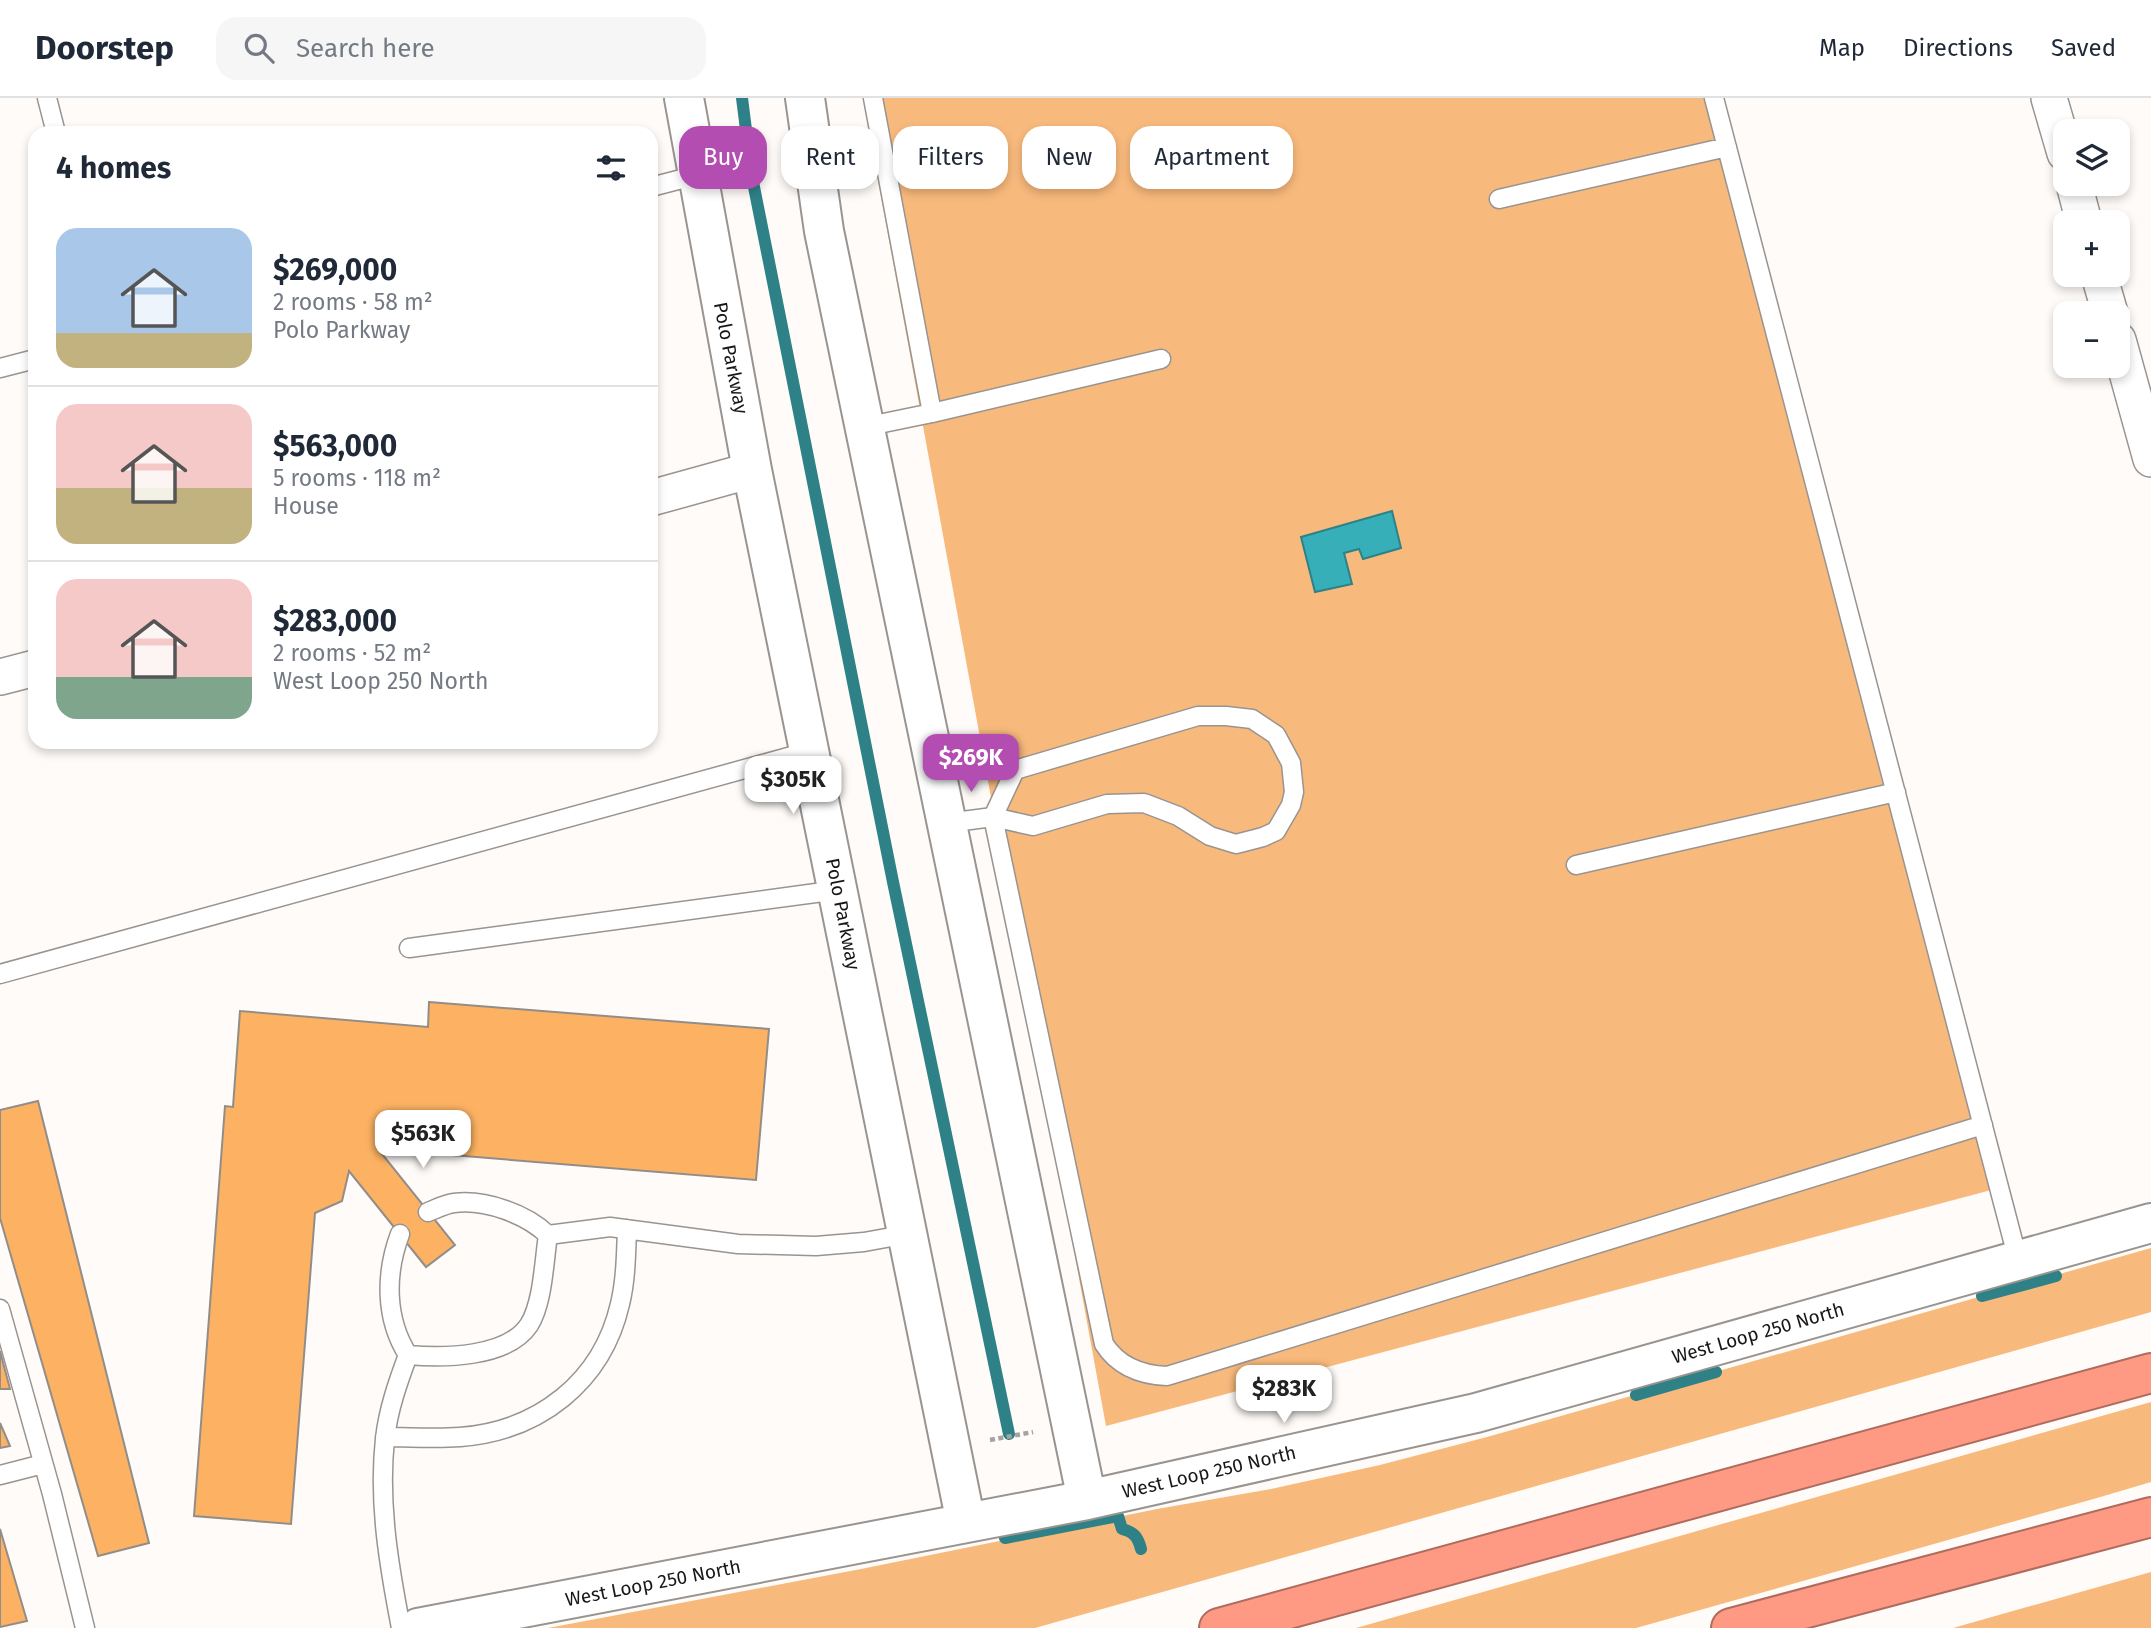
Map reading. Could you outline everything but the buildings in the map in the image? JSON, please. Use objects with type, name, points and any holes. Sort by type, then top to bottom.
[{"type":"highway","points":[[1219,1628],[2151,1373]]},
{"type":"highway","points":[[1731,1628],[2151,1517]]},
{"type":"street","name":"Polo Parkway","points":[[684,98],[689,126]]},
{"type":"street","points":[[805,98],[824,231],[1087,1500]]},
{"type":"street","points":[[2049,98],[2055,119]]},
{"type":"street","name":"Polo Parkway","points":[[700,189],[752,470],[967,1523]]},
{"type":"street","points":[[2129,378],[2151,459]]},
{"type":"street","points":[[658,496],[752,470]]},
{"type":"street","points":[[0,677],[28,669]]},
{"type":"street","name":"West Loop 250 North","points":[[418,1628],[1087,1500],[1476,1413],[2151,1223]]},
{"type":"lane","points":[[47,98],[54,126]]},
{"type":"lane","points":[[873,98],[932,413]]},
{"type":"lane","points":[[1714,98],[2018,1260]]},
{"type":"lane","points":[[1499,199],[1727,147]]},
{"type":"lane","points":[[658,185],[679,180]]},
{"type":"lane","points":[[864,427],[1161,359]]},
{"type":"lane","points":[[0,368],[28,361]]},
{"type":"lane","points":[[947,823],[993,817],[1033,826],[1107,804],[1144,803],[1178,816],[1210,836],[1236,844],[1276,831],[1291,805],[1294,792],[1291,763],[1276,735],[1252,719],[1198,716],[1015,770],[993,817],[1104,1344],[1112,1357],[1151,1376],[1167,1376],[1983,1125]]},
{"type":"lane","points":[[0,974],[810,751]]},
{"type":"lane","points":[[1576,865],[1896,792]]},
{"type":"lane","points":[[409,947],[838,890]]},
{"type":"lane","points":[[428,1212],[453,1203],[474,1203],[502,1210],[536,1224],[548,1235],[610,1227],[738,1244],[816,1246],[908,1234]]},
{"type":"lane","points":[[385,1437],[461,1437],[511,1426],[548,1410],[579,1384],[596,1362],[608,1339],[620,1304],[627,1229]]},
{"type":"lane","points":[[400,1234],[392,1255],[388,1292],[397,1338],[408,1355]]},
{"type":"lane","points":[[408,1355],[429,1357],[473,1353],[495,1349],[513,1340],[528,1325],[536,1306],[548,1235]]},
{"type":"lane","points":[[0,1309],[85,1628]]},
{"type":"lane","points":[[401,1628],[387,1549],[383,1498],[385,1437],[396,1388],[408,1355]]},
{"type":"lane","points":[[0,1475],[43,1464]]},
{"type":"path","points":[[979,1441],[1033,1433]]},
{"type":"shaded area","points":[[863,98],[1718,98],[1995,1189],[1106,1426],[879,185],[879,126],[868,126]]},
{"type":"shaded area","points":[[2151,1248],[2151,1312],[1035,1628],[548,1628],[1271,1489],[1380,1465]]},
{"type":"shaded area","points":[[2151,1402],[2151,1482],[2097,1498],[1636,1628],[1356,1628]]},
{"type":"shaded area","points":[[2151,1572],[2151,1628],[1953,1628]]},
{"type":"water","points":[[1392,511],[1401,548],[1363,559],[1359,549],[1344,553],[1352,584],[1315,592],[1301,537]]},
{"type":"waterway","points":[[742,98],[752,177],[893,882],[1009,1434]]},
{"type":"waterway","points":[[1982,1296],[2056,1276]]},
{"type":"waterway","points":[[1636,1395],[1716,1372]]},
{"type":"waterway","points":[[1005,1538],[1118,1516],[1122,1529],[1135,1536],[1141,1549]]}]
